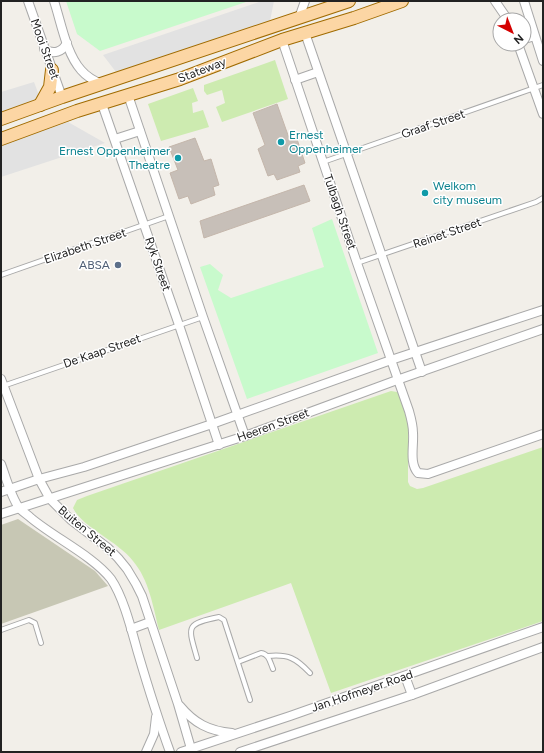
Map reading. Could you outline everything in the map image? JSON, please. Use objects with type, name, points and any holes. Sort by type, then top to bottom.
[{"type":"main road","name":"Stateway","points":[[6,118],[62,97],[348,1]]},
{"type":"main road","name":"Stateway","points":[[1,139],[77,111],[180,79],[282,40],[354,18],[397,2]]},
{"type":"main road","points":[[224,43],[228,60]]},
{"type":"main road","points":[[174,60],[180,79]]},
{"type":"main road","points":[[40,105],[50,87],[52,70]]},
{"type":"main road","points":[[62,97],[70,109],[77,111]]},
{"type":"main road","points":[[6,118],[17,134]]},
{"type":"street","name":"Mooi Street","points":[[28,1],[62,97]]},
{"type":"street","name":"Mooi Street","points":[[54,1],[67,43],[75,62],[81,71],[92,80],[102,84]]},
{"type":"street","points":[[299,18],[305,1]]},
{"type":"street","points":[[495,1],[503,12]]},
{"type":"street","points":[[524,1],[543,61]]},
{"type":"street","name":"Tulbagh Street","points":[[305,33],[422,372]]},
{"type":"street","name":"Tulbagh Street","points":[[282,40],[397,380],[405,398],[412,422],[413,464],[415,470],[418,473],[428,474],[543,434]]},
{"type":"street","points":[[44,49],[48,52],[57,52],[67,43]]},
{"type":"street","points":[[521,52],[543,114]]},
{"type":"street","points":[[295,80],[318,72]]},
{"type":"street","points":[[128,95],[245,436]]},
{"type":"street","name":"Ryk Street","points":[[102,104],[145,225],[219,445]]},
{"type":"street","points":[[115,139],[140,131]]},
{"type":"street","name":"Heeren Street","points":[[1,492],[39,479],[84,467],[238,415],[391,360],[543,310]]},
{"type":"street","name":"Heeren Street","points":[[1,514],[219,445],[543,329]]},
{"type":"street","name":"Buiten Street","points":[[2,384],[39,479],[50,499],[72,520],[108,548],[123,564],[136,584],[178,704],[192,750]]},
{"type":"street","name":"Buiten Street","points":[[1,464],[19,508],[43,528],[91,560],[112,581],[121,598],[156,712],[170,752]]},
{"type":"street","points":[[131,629],[150,622]]},
{"type":"street","name":"Jan Hofmeyer Road","points":[[181,752],[192,750],[236,733],[405,676],[543,627]]},
{"type":"street","name":"Jan Hofmeyer Road","points":[[240,752],[412,695],[543,647]]},
{"type":"street","points":[[405,676],[412,695]]},
{"type":"street","points":[[178,704],[192,719],[199,724],[216,731],[236,733]]},
{"type":"street","points":[[146,752],[154,734],[156,712]]},
{"type":"lane","name":"Graaf Street","points":[[323,162],[543,85]]},
{"type":"lane","name":"Reinet Street","points":[[357,263],[536,202],[543,198]]},
{"type":"lane","name":"Reinet Street","points":[[536,202],[543,202]]},
{"type":"lane","name":"Elizabeth Street","points":[[1,274],[169,216]]},
{"type":"lane","name":"De Kaap Street","points":[[2,384],[203,317]]},
{"type":"lane","points":[[197,658],[191,636],[191,630],[196,623],[219,617],[224,620],[250,700]]},
{"type":"lane","points":[[1,630],[29,620],[35,623],[41,643]]},
{"type":"lane","points":[[238,662],[261,653],[265,653],[268,656],[281,655],[290,657],[300,663],[310,673]]},
{"type":"lane","points":[[268,656],[273,669]]},
{"type":"shaded area","points":[[262,1],[274,1],[270,21],[116,72],[103,55]]},
{"type":"shaded area","points":[[34,82],[40,98],[1,112],[1,92]]},
{"type":"shaded area","points":[[68,122],[105,143],[1,177],[1,145]]},
{"type":"shaded area","points":[[18,519],[95,571],[108,586],[1,624],[1,525]]},
{"type":"green space","points":[[66,1],[249,1],[100,51],[77,34]]},
{"type":"green space","points":[[275,60],[288,99],[222,122],[216,107],[225,103],[222,90],[207,95],[204,91],[204,85]]},
{"type":"green space","points":[[193,88],[198,101],[192,103],[193,113],[203,110],[209,127],[161,141],[148,104]]},
{"type":"green space","points":[[332,219],[378,353],[247,399],[200,267],[210,264],[223,275],[218,290],[231,298],[324,267],[312,228]]},
{"type":"green space","points":[[391,391],[397,392],[401,397],[408,422],[408,482],[410,486],[417,489],[543,447],[543,621],[331,693],[291,583],[159,630],[147,585],[138,568],[127,554],[119,547],[84,522],[73,508],[77,500],[87,496]]},
{"type":"building","name":"Ernest Oppenheimer","points":[[277,104],[289,138],[296,136],[305,163],[298,166],[300,172],[277,180],[274,174],[268,176],[258,149],[265,145],[253,113]]},
{"type":"building","points":[[195,138],[204,161],[211,159],[219,185],[213,187],[215,195],[191,204],[188,196],[179,199],[170,173],[178,170],[169,147]]},
{"type":"building","points":[[304,185],[310,201],[204,238],[200,221]]},
{"type":"place","name":"Ernest Oppenheimer","points":[[281,142]]},
{"type":"place","name":"Ernest Oppenheimer Theatre","points":[[178,158]]},
{"type":"place","name":"Welkom city museum","points":[[425,193]]},
{"type":"place","name":"ABSA","points":[[118,265]]}]
